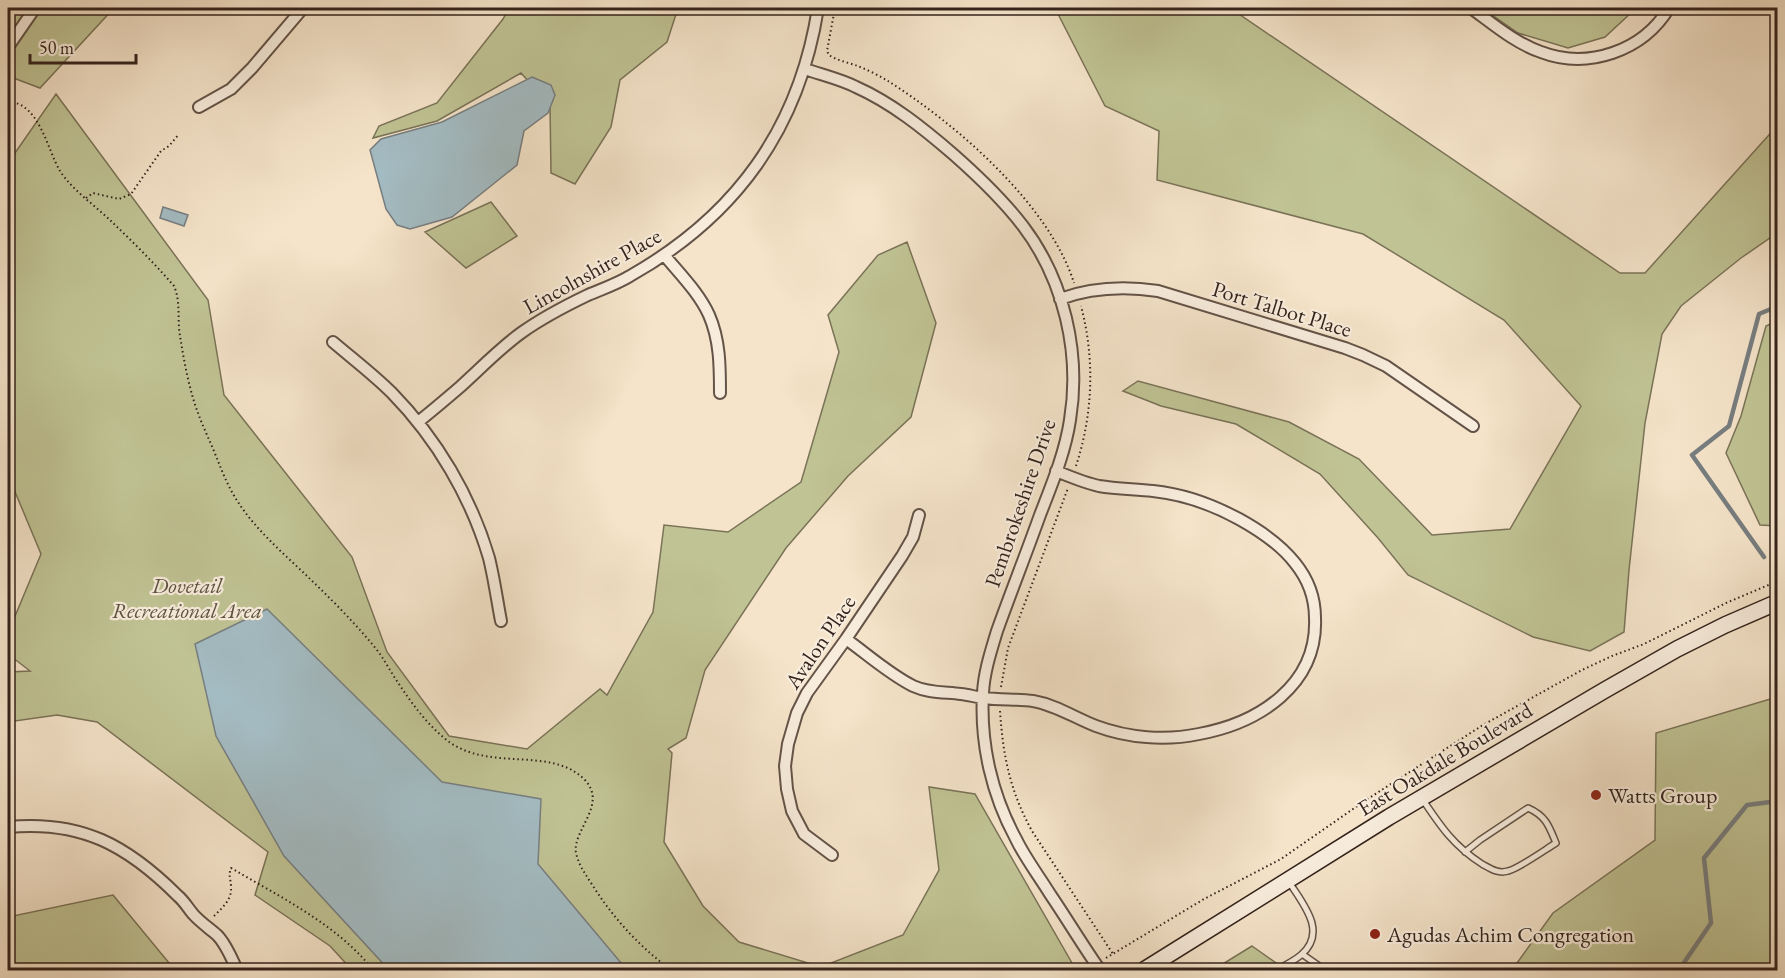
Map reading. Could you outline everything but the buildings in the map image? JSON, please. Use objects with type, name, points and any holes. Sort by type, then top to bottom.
[{"type":"main road","name":"East Oakdale Boulevard","points":[[1144,970],[1422,798],[1677,649],[1778,602]]},
{"type":"street","points":[[8,47],[35,8]]},
{"type":"street","points":[[199,107],[231,89],[303,8]]},
{"type":"street","name":"Lincolnshire Place","points":[[418,422],[521,333],[557,310],[627,278],[665,256],[695,233],[739,189],[781,127],[796,93],[805,69],[818,8]]},
{"type":"street","points":[[1471,8],[1513,38],[1534,49],[1555,57],[1592,59],[1609,55],[1642,38],[1669,8]]},
{"type":"street","name":"Pembrokeshire Drive","points":[[805,69],[854,86],[872,95],[903,114],[972,171],[1024,227],[1047,266],[1060,299],[1071,342],[1073,394],[1070,420],[1065,446],[989,656],[983,698],[984,735],[989,769],[1005,819],[1017,842],[1098,967]]},
{"type":"street","points":[[665,256],[701,301],[709,315],[716,333],[720,393]]},
{"type":"street","name":"Port Talbot Place","points":[[1060,299],[1092,290],[1114,287],[1158,291],[1345,348],[1386,366],[1473,426]]},
{"type":"street","points":[[333,342],[392,393],[418,422],[446,462],[476,522],[489,559],[501,621]]},
{"type":"street","points":[[846,639],[914,686],[932,692],[1053,706],[1096,726],[1123,734],[1171,738],[1198,735],[1240,722],[1283,696],[1306,666],[1313,647],[1316,628],[1312,594],[1296,564],[1285,552],[1266,536],[1212,506],[1182,496],[1156,491],[1100,486],[1056,471]]},
{"type":"street","name":"Avalon Place","points":[[832,855],[810,840],[800,829],[792,811],[785,766],[788,744],[801,703],[902,556],[913,537],[919,515]]},
{"type":"street","points":[[8,827],[52,826],[100,838],[123,849],[143,864],[180,898],[193,915],[219,937],[237,970]]},
{"type":"lane","points":[[1422,798],[1450,838],[1465,852],[1495,872],[1509,872],[1556,843],[1548,823],[1539,812],[1528,808],[1465,852]]},
{"type":"lane","points":[[1276,970],[1302,954],[1313,930],[1311,917],[1288,880]]},
{"type":"lane","points":[[1302,954],[1325,970]]},
{"type":"path","points":[[835,8],[827,51],[829,55],[886,80],[947,124],[984,156],[1033,208],[1071,274],[1077,294],[1088,344],[1090,396],[1081,450],[1008,648],[999,699],[1002,747],[1012,788],[1021,810],[1032,831],[1113,954]]},
{"type":"path","points":[[8,102],[22,104],[42,131],[66,179],[113,223],[174,286],[178,296],[180,337],[197,412],[232,493],[242,507],[267,537],[379,652],[414,707],[447,740],[473,755],[556,764],[583,778],[588,784],[592,798],[590,813],[577,841],[579,863],[615,919],[642,947],[671,970]]},
{"type":"path","points":[[86,198],[93,193],[119,199],[131,194],[161,151],[169,146],[179,134]]},
{"type":"path","points":[[1098,967],[1113,954],[1204,899],[1281,859],[1366,800],[1483,726],[1582,670],[1644,644],[1778,580]]},
{"type":"path","points":[[205,925],[230,897],[231,868],[336,934],[373,970]]},
{"type":"green space","points":[[8,8],[114,8],[40,88],[8,76]]},
{"type":"green space","points":[[509,8],[678,8],[667,42],[620,80],[611,127],[575,184],[551,173],[550,105],[521,73],[437,121],[373,138],[379,126],[437,103],[503,19]]},
{"type":"green space","points":[[1055,8],[1230,8],[1620,273],[1645,273],[1777,126],[1777,233],[1741,258],[1681,306],[1662,334],[1645,423],[1624,632],[1590,651],[1533,637],[1408,575],[1320,474],[1236,424],[1161,406],[1123,391],[1138,381],[1289,422],[1359,459],[1432,535],[1510,529],[1581,406],[1504,320],[1363,234],[1157,180],[1159,131],[1105,106]]},
{"type":"green space","points":[[1482,8],[1612,8],[1632,12],[1605,37],[1568,48],[1518,33]]},
{"type":"green space","name":"Dovetail Recreational Area","points":[[56,94],[208,300],[224,395],[352,557],[387,652],[449,736],[527,749],[600,689],[607,695],[653,612],[664,525],[728,532],[801,482],[839,352],[828,315],[878,255],[907,242],[936,323],[911,417],[848,476],[786,548],[705,670],[686,738],[668,749],[672,753],[664,842],[703,906],[739,942],[821,967],[903,935],[939,870],[929,787],[975,794],[1072,963],[1061,970],[352,970],[330,946],[255,895],[268,852],[97,722],[57,715],[8,722],[8,672],[30,671],[8,654],[8,633],[41,554],[8,475],[8,163]]},
{"type":"green space","points":[[491,202],[517,236],[466,268],[425,232]]},
{"type":"green space","points":[[1777,321],[1777,526],[1760,525],[1726,453],[1741,416],[1766,326]]},
{"type":"green space","points":[[1777,697],[1777,970],[1512,970],[1553,913],[1655,840],[1656,733]]},
{"type":"green space","points":[[113,895],[174,969],[8,970],[8,917]]},
{"type":"green space","points":[[1252,946],[1286,970],[1213,970]]},
{"type":"water","points":[[532,77],[551,85],[555,95],[548,113],[524,131],[517,165],[452,217],[410,229],[397,225],[386,209],[370,150],[381,139],[442,122]]},
{"type":"water","points":[[163,207],[188,215],[184,226],[160,218]]},
{"type":"water","points":[[267,609],[442,782],[541,799],[538,864],[627,970],[389,970],[284,856],[216,736],[195,644]]},
{"type":"waterway","points":[[1764,557],[1692,455],[1729,426],[1759,314],[1778,306]]},
{"type":"waterway","points":[[1679,970],[1711,923],[1704,858],[1747,805],[1778,801]]},
{"type":"place","name":"Watts Group","points":[[1596,795]]},
{"type":"place","name":"Agudas Achim Congregation","points":[[1375,934]]}]
